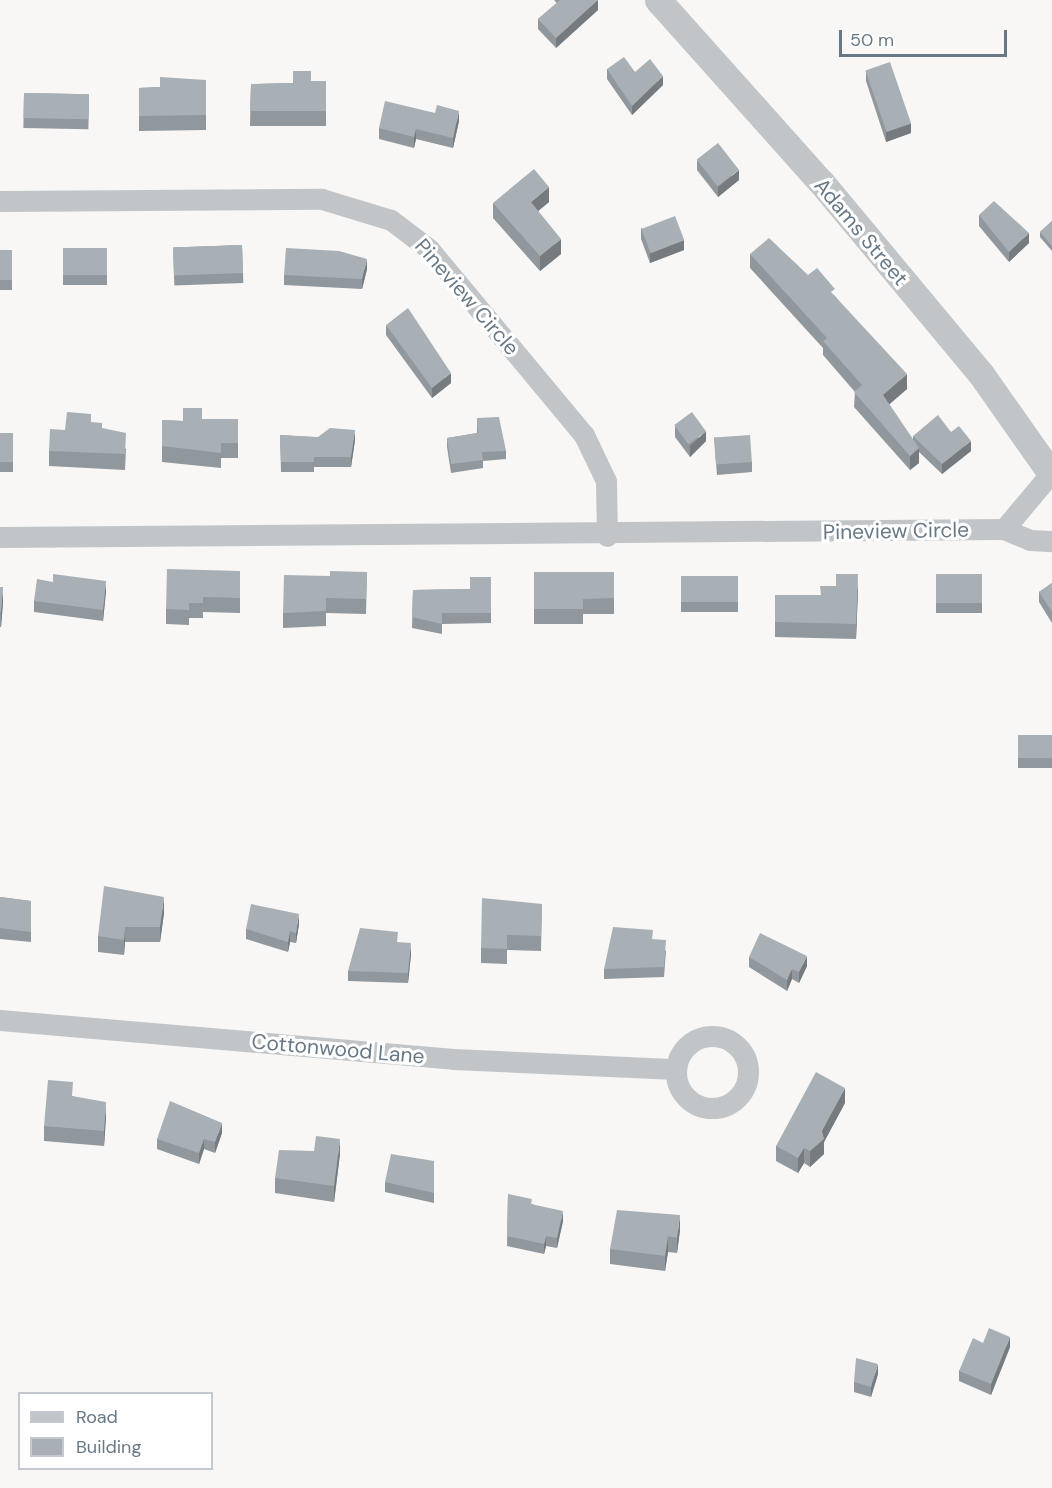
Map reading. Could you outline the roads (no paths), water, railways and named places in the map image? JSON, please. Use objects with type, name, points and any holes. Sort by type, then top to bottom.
[{"type":"street","name":"Adams Street","points":[[658,0],[821,182],[981,374],[1052,474]]},
{"type":"street","name":"Pineview Circle","points":[[0,201],[322,199],[391,220],[429,249],[584,435],[606,481],[607,536]]},
{"type":"street","points":[[1004,529],[1052,474]]},
{"type":"street","name":"Pineview Circle","points":[[0,537],[607,536],[1004,529],[1029,540],[1052,541]]},
{"type":"street","name":"Cottonwood Lane","points":[[0,1020],[453,1059],[676,1069]]}]
